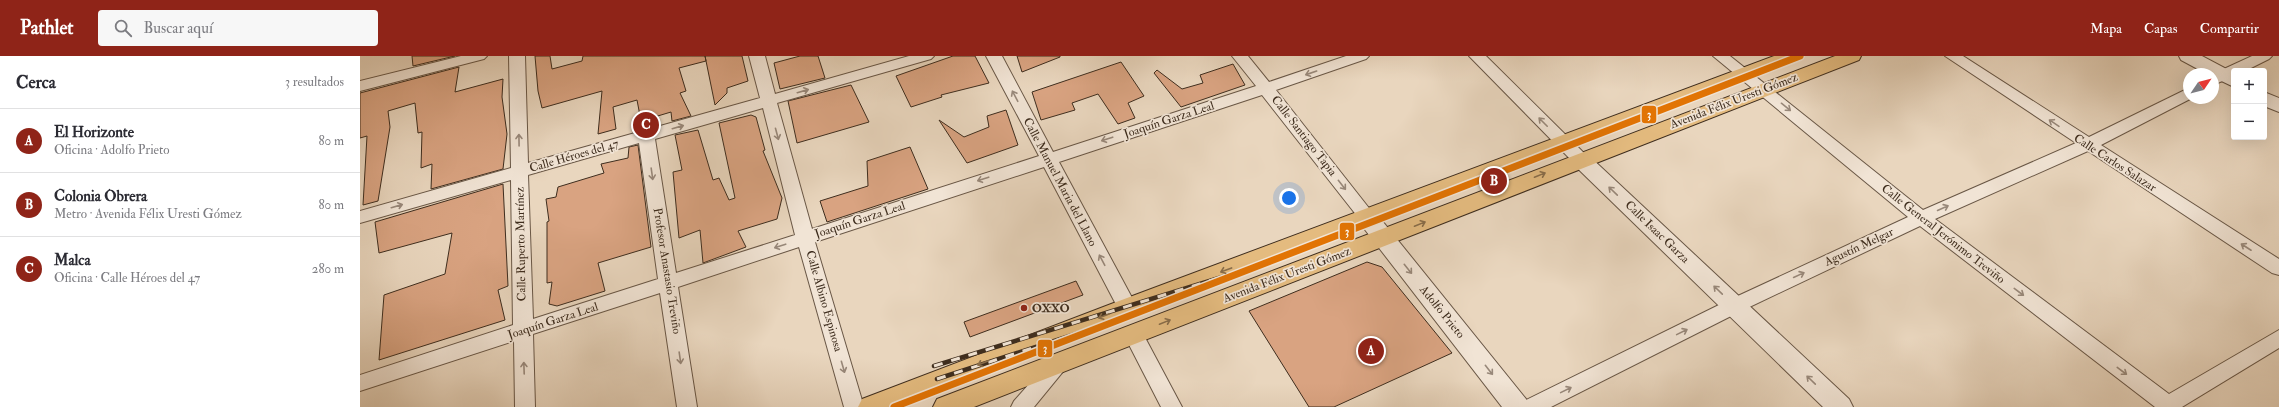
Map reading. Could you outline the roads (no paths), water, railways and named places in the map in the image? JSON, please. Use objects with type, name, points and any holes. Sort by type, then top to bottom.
[{"type":"main road","name":"Avenida Félix Uresti Gómez","points":[[871,407],[1128,307],[1791,56]]},
{"type":"main road","name":"Avenida Félix Uresti Gómez","points":[[946,407],[1383,238],[1580,159],[1852,56]]},
{"type":"street","points":[[360,86],[479,56]]},
{"type":"street","name":"Calle Ruperto Martínez","points":[[517,56],[525,407]]},
{"type":"street","name":"Calle Albino Espinosa","points":[[756,56],[805,238],[854,407]]},
{"type":"street","name":"Calle Héroes del 47","points":[[360,217],[926,56]]},
{"type":"street","name":"Calle Manuel Maria del Llano","points":[[994,56],[1128,307]]},
{"type":"street","name":"Calle Santiago Tapia","points":[[1240,56],[1267,88],[1367,217]]},
{"type":"street","name":"Joaquín Garza Leal","points":[[360,383],[1267,88],[1361,56]]},
{"type":"street","name":"Calle Isaac Garza","points":[[1477,56],[1580,159],[1840,407]]},
{"type":"street","name":"Calle General Jerónimo Treviño","points":[[1721,56],[1764,89],[1921,218],[2167,406]]},
{"type":"street","name":"Calle Carlos Salazar","points":[[1953,56],[2087,145],[2279,268]]},
{"type":"street","points":[[2188,56],[2223,79],[2264,56]]},
{"type":"street","name":"Agustín Melgar","points":[[1531,407],[1734,306],[1921,218],[2087,145],[2183,95]]},
{"type":"street","points":[[2267,100],[2279,106]]},
{"type":"street","name":"Profesor Anastasio Treviño","points":[[646,136],[687,407]]},
{"type":"street","name":"Adolfo Prieto","points":[[1367,217],[1517,407]]},
{"type":"street","points":[[1134,335],[1172,407]]},
{"type":"street","points":[[2167,406],[2279,338]]},
{"type":"street","points":[[1021,407],[1060,363]]},
{"type":"railway","points":[[934,366],[1274,261]]},
{"type":"railway","points":[[937,379],[1128,317]]},
{"type":"metro line","name":"3","points":[[894,407],[1800,56]]},
{"type":"place","name":"Malca","points":[[646,125]]},
{"type":"place","name":"Colonia Obrera","points":[[1494,181]]},
{"type":"place","name":"OXXO","points":[[1024,308]]},
{"type":"place","name":"El Horizonte","points":[[1371,351]]}]
